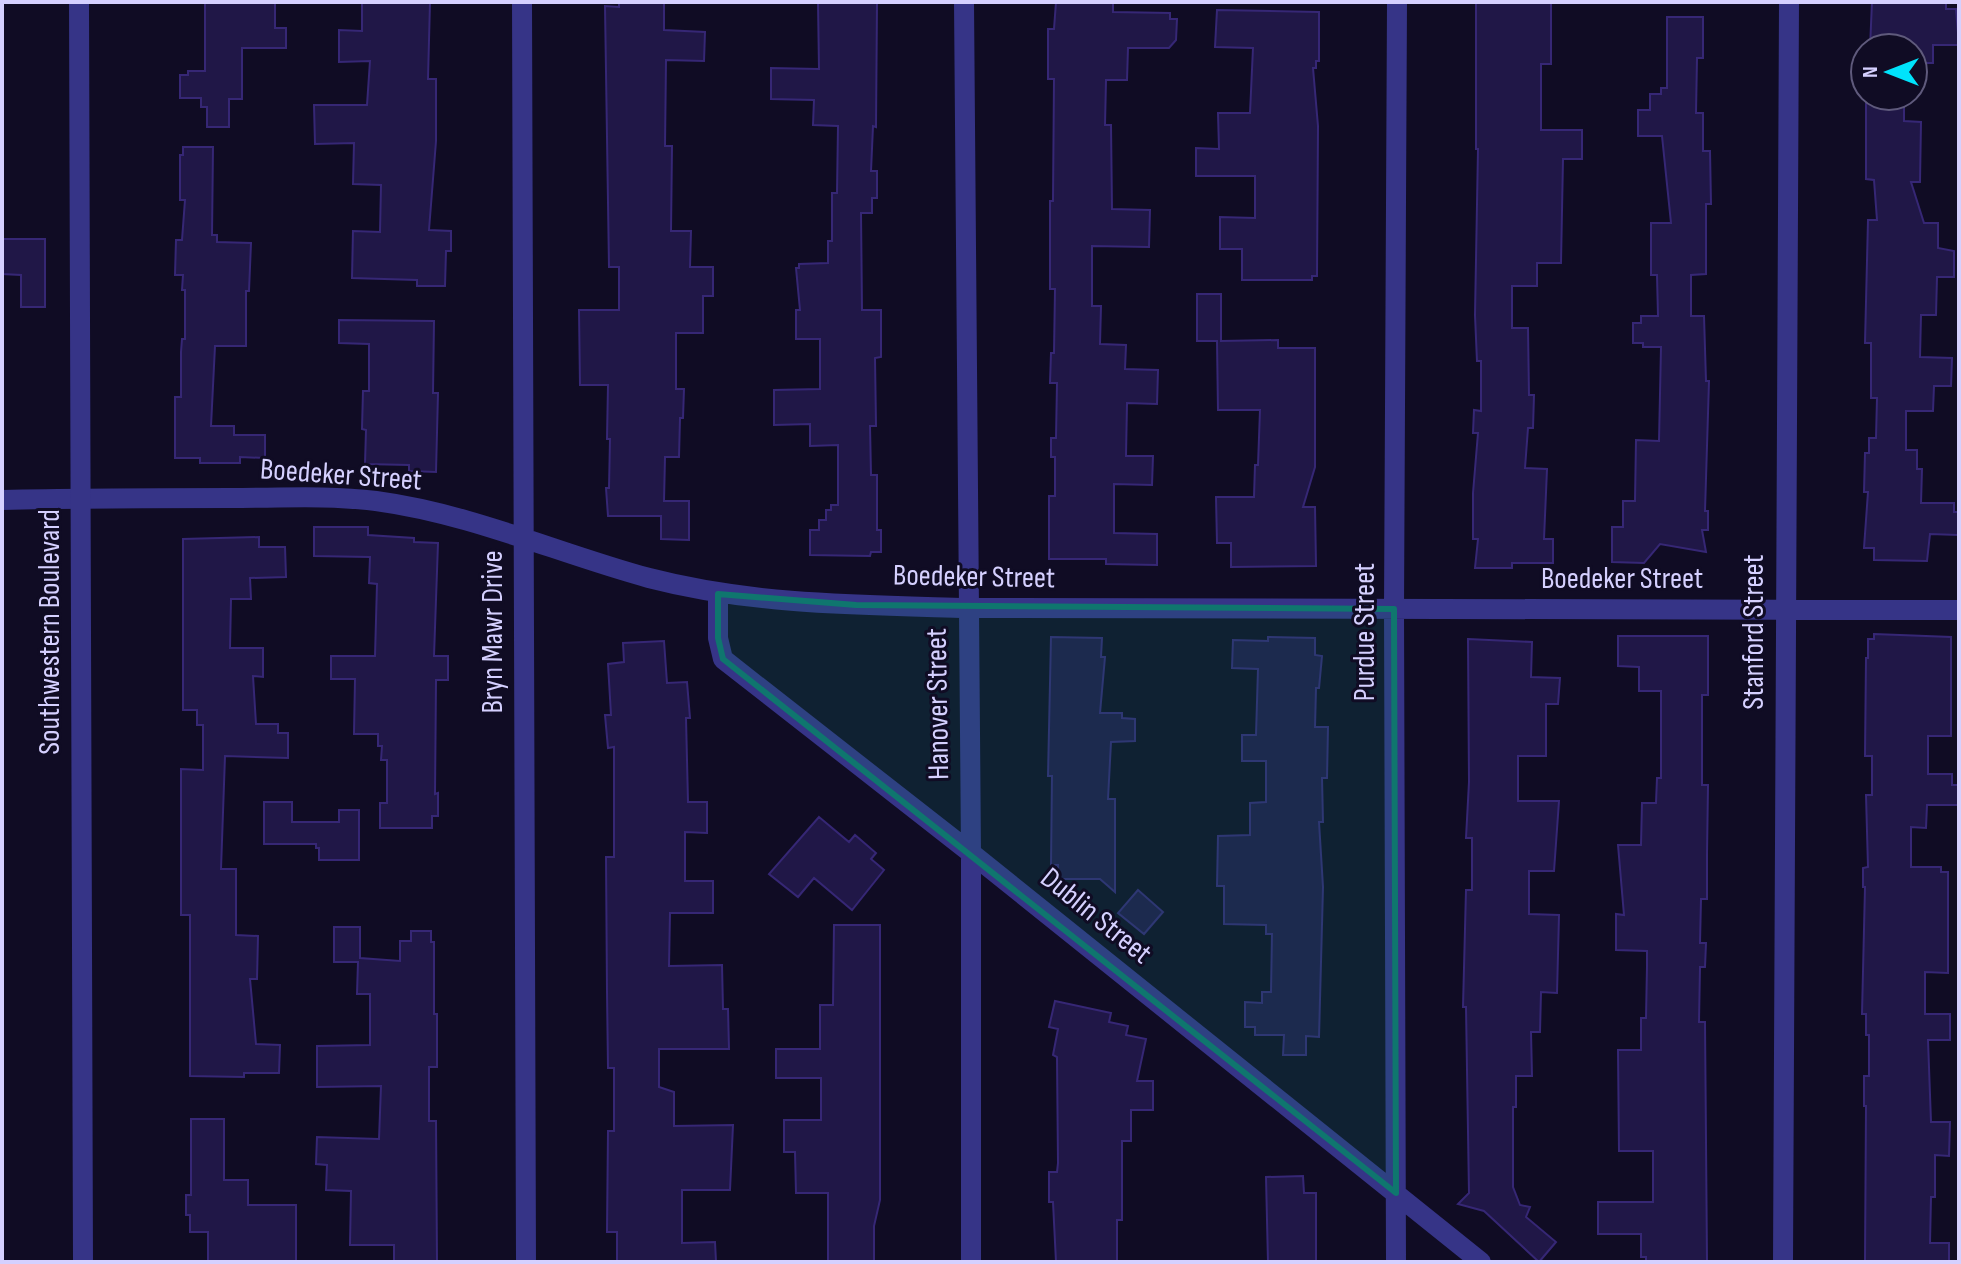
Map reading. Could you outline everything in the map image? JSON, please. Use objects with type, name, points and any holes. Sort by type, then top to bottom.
[{"type":"street","name":"Southwestern Boulevard","points":[[79,2],[83,1262]]},
{"type":"street","name":"Bryn Mawr Drive","points":[[522,2],[526,1262]]},
{"type":"street","name":"Hanover Street","points":[[964,2],[971,1262]]},
{"type":"street","name":"Purdue Street","points":[[1396,1262],[1394,609],[1397,2]]},
{"type":"street","name":"Stanford Street","points":[[1783,1262],[1789,2]]},
{"type":"street","name":"Boedeker Street","points":[[2,500],[305,498],[375,501],[454,515],[523,536],[579,558],[718,594],[856,605],[967,608],[1959,610]]},
{"type":"street","name":"Dublin Street","points":[[718,594],[718,638],[723,659],[971,853],[1481,1262]]},
{"type":"highlighted area","points":[[718,594],[856,605],[1394,609],[1396,1193],[723,659],[718,638]]},
{"type":"building","points":[[205,2],[275,2],[275,28],[286,28],[286,48],[242,48],[242,99],[229,99],[229,127],[207,127],[207,107],[201,107],[201,98],[180,98],[180,75],[188,75],[188,71],[205,71]]},
{"type":"building","points":[[362,2],[430,2],[428,79],[436,79],[436,141],[429,230],[451,231],[451,251],[446,251],[445,286],[417,286],[417,280],[352,278],[353,231],[380,232],[381,185],[353,184],[354,143],[315,144],[314,105],[367,105],[370,61],[339,62],[339,30],[362,31]]},
{"type":"building","points":[[619,2],[664,2],[664,30],[705,32],[704,61],[666,60],[665,146],[672,146],[671,231],[691,231],[690,267],[713,267],[713,296],[703,296],[703,333],[676,333],[676,389],[684,389],[683,418],[680,418],[679,457],[665,457],[664,501],[689,501],[689,540],[661,539],[661,516],[608,516],[608,385],[580,385],[579,310],[619,310],[619,267],[609,267],[605,6],[619,7]]},
{"type":"building","points":[[818,2],[877,2],[876,127],[873,126],[871,171],[877,171],[877,198],[872,198],[872,213],[861,213],[862,310],[881,310],[881,357],[875,358],[876,426],[870,426],[871,475],[877,475],[877,530],[881,530],[881,552],[871,552],[870,556],[810,555],[810,530],[819,530],[819,520],[826,520],[826,510],[831,510],[831,505],[838,505],[838,445],[810,446],[810,424],[774,425],[774,390],[820,389],[820,339],[796,339],[796,310],[800,310],[796,268],[799,264],[828,263],[828,241],[832,241],[832,193],[837,193],[838,126],[813,125],[814,100],[771,99],[771,68],[819,69]]},
{"type":"building","points":[[1056,2],[1113,2],[1113,12],[1170,13],[1170,19],[1177,19],[1176,40],[1169,48],[1128,48],[1127,80],[1106,80],[1105,125],[1111,125],[1112,209],[1150,210],[1149,247],[1092,246],[1092,306],[1101,306],[1100,344],[1126,345],[1125,369],[1158,370],[1157,404],[1127,403],[1126,456],[1153,456],[1152,485],[1114,484],[1114,533],[1157,534],[1157,565],[1106,564],[1106,559],[1049,559],[1049,496],[1055,496],[1055,457],[1051,457],[1051,438],[1056,438],[1057,383],[1050,383],[1051,353],[1054,353],[1055,289],[1050,289],[1054,79],[1048,79],[1048,29],[1054,29]]},
{"type":"building","points":[[1476,2],[1551,2],[1551,64],[1541,64],[1541,130],[1582,130],[1582,159],[1563,159],[1561,263],[1537,263],[1537,286],[1512,286],[1512,328],[1528,328],[1529,395],[1534,395],[1533,428],[1528,428],[1525,468],[1547,469],[1544,539],[1553,539],[1553,563],[1512,563],[1512,568],[1475,568],[1478,539],[1473,539],[1478,433],[1473,433],[1474,410],[1481,411],[1481,361],[1477,361],[1475,315],[1478,149]]},
{"type":"building","points":[[1872,2],[1946,2],[1946,9],[1956,9],[1959,45],[1933,45],[1933,63],[1929,63],[1929,32],[1871,32]]},
{"type":"building","points":[[1217,10],[1319,12],[1319,61],[1313,68],[1318,126],[1317,276],[1312,276],[1312,280],[1242,280],[1242,249],[1220,249],[1220,217],[1255,218],[1255,176],[1196,176],[1196,148],[1219,149],[1218,113],[1250,113],[1253,48],[1215,47]]},
{"type":"building","points":[[1667,17],[1703,17],[1703,58],[1697,58],[1696,113],[1703,113],[1703,151],[1710,151],[1711,204],[1706,204],[1706,274],[1691,275],[1691,316],[1704,316],[1706,381],[1709,381],[1705,511],[1708,511],[1708,530],[1702,530],[1706,552],[1660,544],[1644,563],[1612,562],[1612,527],[1623,527],[1623,501],[1635,501],[1636,440],[1659,441],[1661,347],[1643,347],[1643,343],[1633,343],[1633,323],[1641,323],[1641,316],[1658,316],[1657,275],[1651,275],[1651,223],[1671,223],[1662,136],[1638,136],[1638,110],[1650,110],[1650,94],[1661,94],[1661,88],[1667,88]]},
{"type":"building","points":[[1866,112],[1904,112],[1904,121],[1921,122],[1920,182],[1911,182],[1924,223],[1938,223],[1938,248],[1954,251],[1954,277],[1937,277],[1936,315],[1921,315],[1920,357],[1952,358],[1951,386],[1934,386],[1933,411],[1906,411],[1906,450],[1917,450],[1917,469],[1922,469],[1921,503],[1954,503],[1954,512],[1958,512],[1958,535],[1930,534],[1927,561],[1874,560],[1874,548],[1864,548],[1868,492],[1864,492],[1865,453],[1869,453],[1869,438],[1876,438],[1877,398],[1871,398],[1871,343],[1865,343],[1868,220],[1877,220],[1874,180],[1866,179]]},
{"type":"building","points":[[183,147],[213,147],[212,235],[217,235],[217,242],[251,243],[249,291],[246,291],[246,346],[215,346],[211,426],[234,426],[234,435],[265,435],[265,458],[240,457],[240,463],[200,463],[200,458],[175,458],[175,397],[181,397],[181,352],[182,339],[185,339],[183,275],[175,275],[176,240],[182,240],[185,200],[180,200],[180,155],[183,155]]},
{"type":"building","points":[[2,239],[45,239],[45,307],[21,307],[21,275],[2,274]]},
{"type":"building","points":[[1197,294],[1221,294],[1221,341],[1278,340],[1278,348],[1315,348],[1315,467],[1303,507],[1315,507],[1316,566],[1231,567],[1231,543],[1217,543],[1216,497],[1254,497],[1260,410],[1218,410],[1217,341],[1197,341]]},
{"type":"building","points":[[339,320],[434,321],[433,393],[438,393],[436,472],[409,471],[409,465],[365,464],[363,391],[369,391],[369,344],[339,343]]},
{"type":"building","points":[[314,527],[368,527],[368,535],[438,543],[434,656],[448,656],[448,680],[436,680],[435,794],[438,793],[438,816],[432,816],[432,828],[380,828],[380,803],[387,803],[387,760],[381,760],[382,746],[378,746],[378,734],[354,734],[355,679],[331,679],[331,656],[375,656],[377,584],[369,583],[370,557],[314,556]]},
{"type":"building","points":[[259,537],[259,547],[285,547],[286,577],[250,578],[251,599],[231,599],[230,648],[263,648],[263,677],[253,676],[256,724],[278,724],[278,733],[288,733],[288,758],[225,756],[221,869],[236,869],[236,935],[258,936],[257,979],[250,979],[256,1044],[280,1045],[279,1073],[244,1073],[244,1077],[190,1076],[190,915],[181,915],[181,769],[203,770],[203,725],[197,725],[197,710],[183,710],[183,539]]},
{"type":"building","points":[[1874,634],[1951,637],[1951,736],[1928,736],[1928,774],[1952,774],[1952,785],[1959,785],[1959,805],[1927,805],[1926,828],[1911,827],[1911,867],[1941,867],[1941,872],[1948,872],[1948,973],[1925,972],[1925,1014],[1950,1014],[1950,1040],[1928,1040],[1931,1122],[1950,1122],[1949,1156],[1935,1155],[1930,1243],[1949,1243],[1949,1262],[1865,1262],[1864,1076],[1869,1076],[1869,1035],[1866,1035],[1866,1014],[1862,1014],[1863,868],[1868,867],[1866,795],[1872,795],[1872,756],[1865,756],[1866,658],[1868,639],[1874,639]]},
{"type":"building","points":[[1618,636],[1708,636],[1708,695],[1702,695],[1702,785],[1708,785],[1707,899],[1701,899],[1700,943],[1706,943],[1705,967],[1700,967],[1699,1022],[1705,1022],[1707,1262],[1646,1262],[1646,1257],[1641,1257],[1641,1234],[1598,1234],[1598,1202],[1653,1202],[1653,1151],[1619,1151],[1618,1050],[1641,1050],[1641,1018],[1646,1018],[1647,951],[1616,950],[1616,914],[1624,915],[1618,845],[1641,845],[1642,803],[1656,803],[1657,778],[1661,778],[1661,691],[1639,691],[1639,667],[1618,666]]},
{"type":"building","points":[[1051,637],[1102,638],[1101,657],[1105,657],[1100,713],[1122,713],[1122,718],[1135,719],[1135,741],[1111,742],[1108,799],[1115,799],[1115,892],[1100,879],[1058,879],[1058,865],[1051,865],[1052,776],[1048,776]]},
{"type":"building","points":[[1268,637],[1315,638],[1315,655],[1322,656],[1319,688],[1316,688],[1315,727],[1328,727],[1327,778],[1322,778],[1323,822],[1319,822],[1323,887],[1319,1037],[1306,1036],[1306,1055],[1283,1055],[1284,1035],[1255,1035],[1255,1027],[1245,1027],[1245,1002],[1262,1003],[1262,992],[1271,992],[1272,934],[1266,934],[1266,925],[1224,924],[1224,886],[1217,886],[1218,836],[1250,835],[1250,803],[1266,802],[1266,761],[1242,761],[1242,735],[1256,735],[1258,669],[1232,668],[1233,640],[1268,641]]},
{"type":"building","points":[[1468,639],[1532,642],[1531,677],[1560,678],[1558,704],[1546,704],[1546,756],[1518,756],[1518,801],[1559,801],[1554,871],[1529,871],[1529,914],[1559,915],[1557,993],[1541,992],[1540,1032],[1531,1032],[1532,1076],[1516,1076],[1516,1107],[1513,1107],[1513,1187],[1520,1205],[1530,1207],[1526,1217],[1556,1242],[1539,1262],[1484,1211],[1458,1204],[1469,1193],[1466,1007],[1463,1007],[1466,890],[1472,890],[1472,838],[1466,838],[1469,782]]},
{"type":"building","points":[[664,641],[667,683],[687,682],[690,718],[686,718],[688,802],[707,802],[707,833],[685,832],[685,881],[713,881],[713,913],[670,913],[669,966],[722,965],[723,1009],[728,1009],[729,1049],[659,1049],[659,1087],[674,1092],[674,1126],[733,1125],[730,1190],[682,1190],[682,1243],[715,1242],[716,1262],[617,1262],[617,1232],[607,1232],[608,1131],[614,1131],[614,1068],[608,1068],[607,991],[606,857],[614,857],[614,747],[608,748],[605,715],[611,715],[608,664],[624,662],[623,643]]},
{"type":"building","points":[[264,802],[292,802],[292,822],[339,822],[339,810],[359,810],[359,860],[319,860],[316,844],[264,844]]},
{"type":"building","points":[[819,817],[849,842],[855,835],[876,853],[871,859],[884,870],[852,910],[814,878],[798,897],[769,874]]},
{"type":"building","points":[[1138,890],[1163,912],[1144,934],[1118,913]]},
{"type":"building","points":[[834,925],[880,925],[880,1200],[874,1226],[874,1262],[828,1262],[828,1193],[796,1193],[795,1152],[784,1152],[784,1120],[821,1120],[821,1078],[776,1078],[776,1049],[820,1049],[820,1005],[833,1005]]},
{"type":"building","points":[[334,927],[360,927],[360,958],[400,961],[400,941],[411,941],[411,931],[431,931],[431,942],[434,942],[437,1067],[429,1067],[429,1121],[436,1121],[437,1262],[394,1262],[394,1245],[350,1245],[351,1191],[326,1190],[327,1165],[316,1164],[317,1137],[379,1139],[381,1086],[317,1087],[317,1046],[370,1045],[370,994],[357,994],[358,962],[334,962]]},
{"type":"building","points":[[1055,1001],[1111,1013],[1109,1022],[1128,1026],[1126,1035],[1146,1039],[1137,1081],[1153,1081],[1153,1110],[1131,1110],[1131,1141],[1122,1141],[1122,1220],[1117,1220],[1117,1262],[1056,1262],[1053,1202],[1049,1202],[1049,1172],[1057,1172],[1058,1163],[1057,1057],[1053,1055],[1058,1029],[1049,1027]]},
{"type":"building","points":[[191,1119],[224,1119],[224,1180],[248,1180],[248,1205],[296,1205],[296,1262],[208,1262],[208,1232],[190,1232],[190,1215],[186,1215],[186,1195],[191,1195]]},
{"type":"building","points":[[1303,1176],[1304,1193],[1316,1193],[1316,1262],[1268,1262],[1266,1177]]}]
